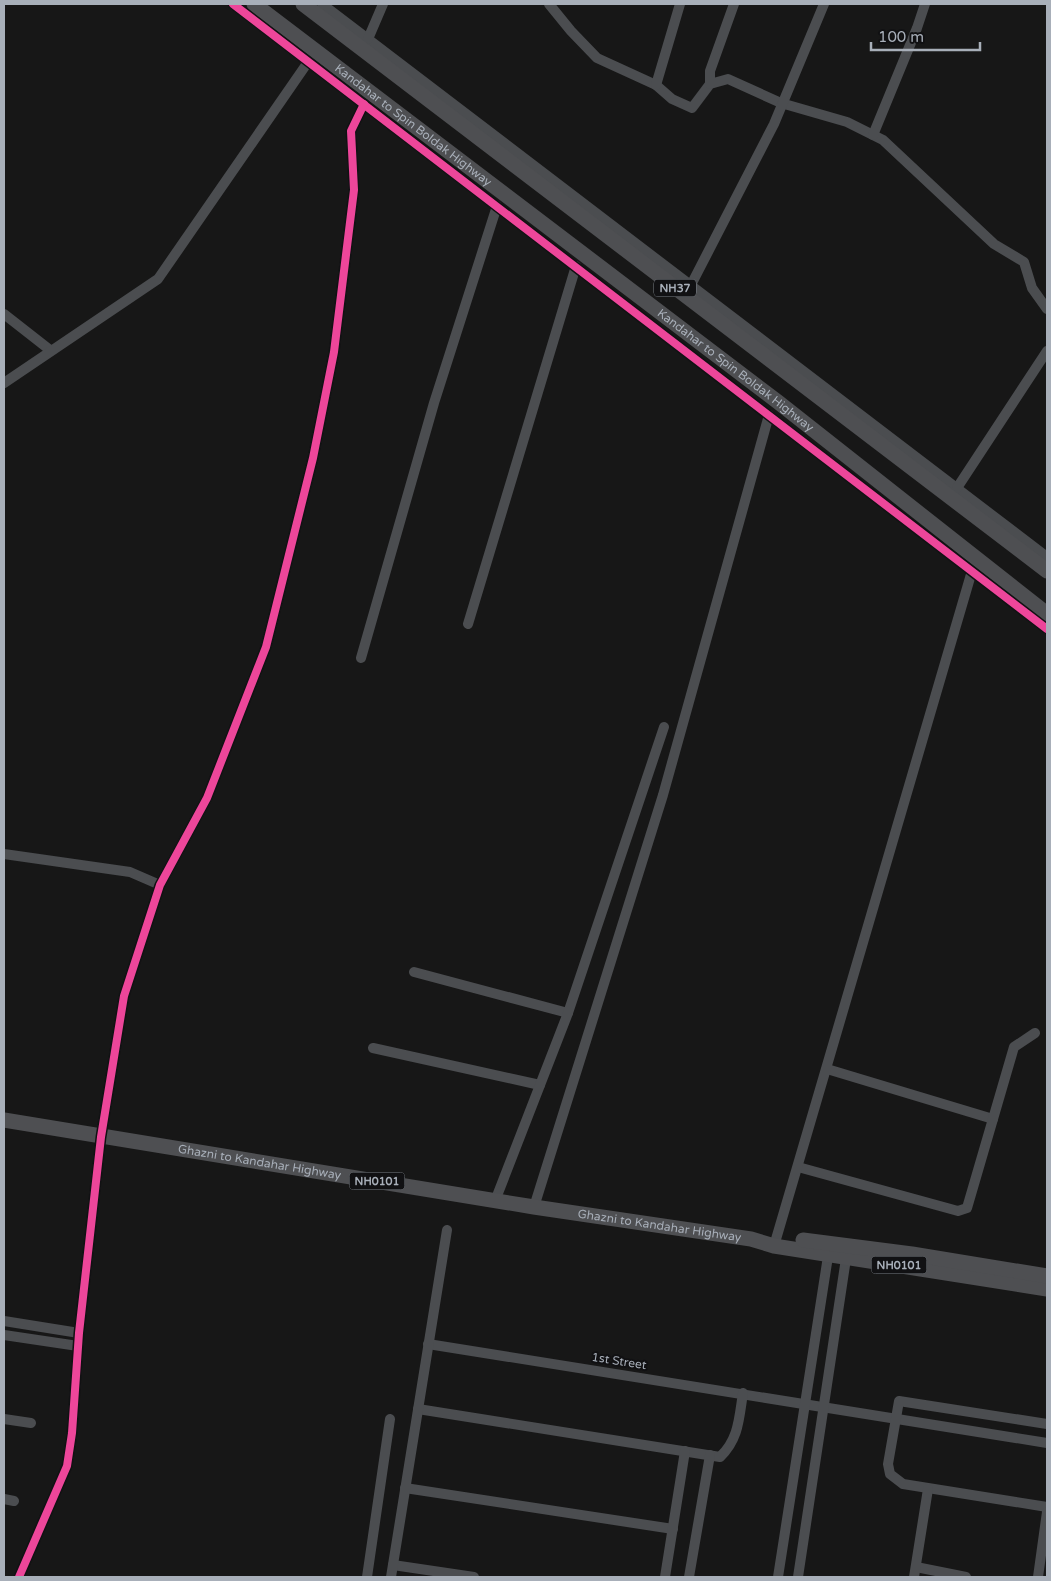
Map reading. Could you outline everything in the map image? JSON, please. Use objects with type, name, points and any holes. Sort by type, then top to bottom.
[{"type":"highway","name":"Kandahar to Spin Boldak Highway","points":[[254,4],[770,396],[1047,614]]},
{"type":"highway","name":"NH37","points":[[304,4],[1047,571]]},
{"type":"highway","name":"Ghazni to Kandahar Highway","points":[[4,1120],[495,1201],[829,1249],[1047,1289]]},
{"type":"highway","name":"Ghazni to Kandahar Highway","points":[[847,1252],[1047,1276]]},
{"type":"street","points":[[233,4],[1047,629]]},
{"type":"street","points":[[322,4],[1047,557]]},
{"type":"street","points":[[368,39],[383,4]]},
{"type":"street","points":[[549,4],[570,31],[597,58],[656,85],[672,100],[692,108],[710,84],[710,71],[734,4]]},
{"type":"street","points":[[656,85],[680,4]]},
{"type":"street","points":[[691,286],[774,124],[824,4]]},
{"type":"street","points":[[873,135],[925,4]]},
{"type":"street","points":[[4,383],[50,350],[158,279],[308,62]]},
{"type":"street","points":[[710,84],[728,79],[781,104],[847,122],[883,140],[994,244],[1024,262],[1032,288],[1047,309]]},
{"type":"street","points":[[19,1577],[67,1466],[72,1433],[79,1333],[101,1137],[124,996],[160,885],[206,798],[266,647],[312,458],[334,352],[354,190],[351,131],[364,104]]},
{"type":"street","points":[[361,658],[434,403],[497,206]]},
{"type":"street","points":[[468,624],[576,266]]},
{"type":"street","points":[[4,314],[50,350]]},
{"type":"street","points":[[957,488],[1047,351]]},
{"type":"street","points":[[534,1207],[663,795],[769,415]]},
{"type":"street","points":[[776,1241],[972,572]]},
{"type":"street","points":[[495,1201],[568,1013],[664,727]]},
{"type":"street","points":[[4,854],[130,872],[160,885]]},
{"type":"street","points":[[414,972],[568,1013]]},
{"type":"street","points":[[798,1167],[958,1211],[967,1208],[1014,1047],[1035,1033]]},
{"type":"street","points":[[372,1048],[540,1085]]},
{"type":"street","points":[[827,1069],[993,1119]]},
{"type":"street","points":[[391,1577],[447,1230]]},
{"type":"street","points":[[778,1577],[829,1249]]},
{"type":"street","points":[[798,1577],[847,1252]]},
{"type":"street","points":[[4,1321],[79,1333]]},
{"type":"street","points":[[4,1335],[78,1346]]},
{"type":"street","name":"1st Street","points":[[428,1344],[1047,1443]]},
{"type":"street","points":[[418,1409],[720,1457],[730,1447],[736,1435],[743,1393]]},
{"type":"street","points":[[1047,1424],[899,1401],[888,1464],[890,1474],[903,1484],[1047,1507]]},
{"type":"street","points":[[4,1419],[32,1423]]},
{"type":"street","points":[[367,1577],[390,1419]]},
{"type":"street","points":[[665,1577],[686,1451]]},
{"type":"street","points":[[689,1577],[710,1455]]},
{"type":"street","points":[[405,1488],[673,1530]]},
{"type":"street","points":[[928,1489],[915,1572],[966,1577]]},
{"type":"street","points":[[4,1499],[14,1501]]},
{"type":"street","points":[[1038,1577],[1047,1512]]},
{"type":"street","points":[[393,1565],[474,1577]]},
{"type":"cycle path","points":[[233,4],[1047,629]]},
{"type":"cycle path","points":[[19,1577],[67,1466],[72,1433],[79,1333],[101,1137],[124,996],[160,885],[207,798],[266,647],[313,458],[334,352],[354,190],[351,131],[364,104]]}]
